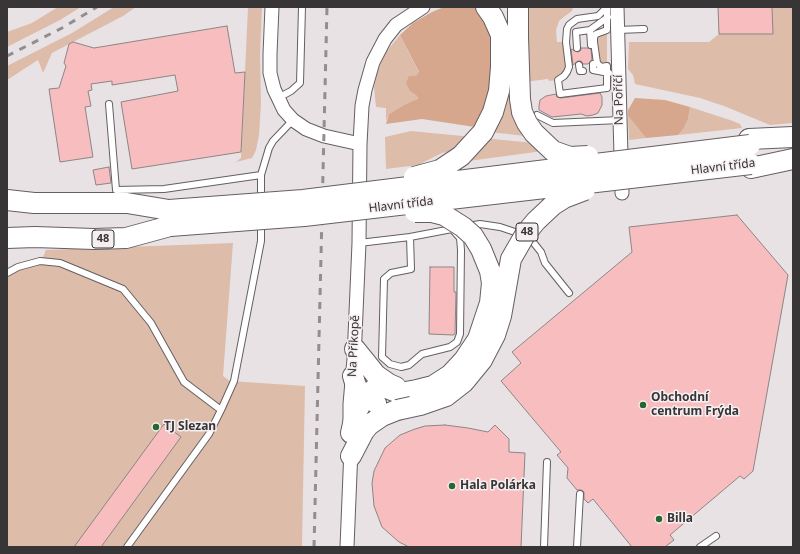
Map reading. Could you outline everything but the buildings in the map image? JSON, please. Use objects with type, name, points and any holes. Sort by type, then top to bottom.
[{"type":"main road","name":"48","points":[[486,7],[507,37]]},
{"type":"main road","name":"48","points":[[501,7],[522,112],[534,133],[548,147],[559,154],[570,157],[580,157],[705,142],[750,154],[793,158]]},
{"type":"main road","name":"48","points":[[289,209],[324,189],[431,173],[443,168],[461,156],[483,132],[495,106],[507,37],[518,7]]},
{"type":"main road","name":"48","points":[[403,395],[420,405],[446,396],[464,382],[482,360],[495,334],[501,316],[512,259],[526,233],[553,205],[564,198],[587,190],[750,154],[793,138]]},
{"type":"main road","name":"Hlavní třída","points":[[7,226],[34,220],[117,228],[169,218],[289,209],[750,154]]},
{"type":"main road","name":"48","points":[[7,200],[34,220]]},
{"type":"main road","name":"48","points":[[289,209],[325,223],[411,213],[432,212],[444,215],[455,221],[473,236],[481,249],[488,266],[492,283],[490,303],[478,339],[464,360],[450,375],[433,386],[403,395],[381,406],[365,397],[356,386],[353,376]]},
{"type":"main road","name":"48","points":[[7,210],[34,220]]},
{"type":"main road","name":"48","points":[[7,238],[34,220]]},
{"type":"main road","points":[[354,348],[376,375],[403,395]]},
{"type":"main road","name":"48","points":[[350,456],[369,425],[382,416],[403,395]]},
{"type":"main road","points":[[351,433],[355,415],[365,397]]},
{"type":"street","points":[[272,7],[270,65],[272,82],[284,110],[293,120],[306,129],[318,134],[360,144]]},
{"type":"street","name":"Na Příkopě","points":[[349,546],[351,433],[350,404],[353,376],[359,243],[360,121],[365,90],[371,68],[385,39],[396,25],[423,7]]},
{"type":"street","name":"Na Poříčí","points":[[614,12],[618,30],[613,74],[620,120],[622,193]]},
{"type":"lane","points":[[278,99],[300,83],[302,7]]},
{"type":"lane","points":[[613,74],[607,88],[560,94],[558,80],[568,72],[569,67],[566,42],[567,29],[569,25],[577,19],[598,16],[607,7],[614,12]]},
{"type":"lane","points":[[577,48],[576,32],[590,30],[614,12]]},
{"type":"lane","points":[[613,74],[607,66],[601,67],[597,63],[594,37],[596,34],[607,30],[614,12]]},
{"type":"lane","points":[[618,30],[644,29]]},
{"type":"lane","points":[[590,30],[591,47]]},
{"type":"lane","points":[[579,65],[580,71],[583,71]]},
{"type":"lane","points":[[592,68],[613,74]]},
{"type":"lane","points":[[109,104],[116,190],[164,189],[261,175]]},
{"type":"lane","points":[[537,115],[553,123],[620,120]]},
{"type":"lane","points":[[127,547],[209,434],[234,381],[261,241],[261,175],[269,148],[273,141],[293,120]]},
{"type":"lane","points":[[359,243],[410,237],[480,224],[500,227],[533,242],[541,252],[545,263],[569,293]]},
{"type":"lane","points":[[410,237],[411,269],[390,273],[384,279],[382,357],[386,362],[395,367],[409,365],[422,354],[450,346],[457,342],[460,334],[461,241],[452,229]]},
{"type":"lane","points":[[7,274],[18,267],[40,261],[60,263],[123,289],[151,323],[184,382],[221,410]]},
{"type":"lane","points":[[544,547],[547,462]]},
{"type":"lane","points":[[577,547],[580,494]]},
{"type":"lane","points":[[700,547],[716,536]]},
{"type":"shaded area","points":[[58,7],[81,7],[60,20],[7,47],[7,32],[32,23]]},
{"type":"shaded area","points":[[114,7],[136,7],[123,16],[52,53],[43,73],[38,60],[7,80],[7,66],[72,33]]},
{"type":"shaded area","points":[[248,7],[262,7],[260,54],[261,104],[259,135],[256,150],[252,158],[236,162],[241,158]]},
{"type":"shaded area","points":[[444,7],[481,7],[494,34],[490,92],[481,117],[475,127],[422,119],[386,124],[389,114],[418,99],[417,96],[410,91],[406,83],[409,76],[416,76],[419,72],[400,35],[413,23]]},
{"type":"shaded area","points":[[525,7],[573,7],[572,11],[559,21],[556,30],[557,42],[566,42],[569,67],[558,80],[549,81],[548,79],[524,82]]},
{"type":"shaded area","points":[[772,7],[793,7],[793,123],[770,125],[700,98],[635,84],[633,75],[628,69],[629,42],[709,42],[719,34],[772,34]]},
{"type":"shaded area","points":[[607,30],[607,66],[597,63],[596,34]]},
{"type":"shaded area","points":[[400,35],[419,73],[416,76],[410,91],[417,96],[418,100],[404,105],[389,114],[386,121],[386,108],[376,107],[374,87],[377,73],[385,53]]},
{"type":"shaded area","points":[[508,91],[514,117],[526,136],[489,132]]},
{"type":"shaded area","points":[[635,98],[665,100],[690,107],[688,119],[684,128],[678,135],[646,138],[628,116],[628,110]]},
{"type":"shaded area","points":[[690,107],[733,121],[740,124],[742,128],[678,135],[684,128],[688,119]]},
{"type":"shaded area","points":[[628,116],[646,138],[629,140]]},
{"type":"shaded area","points":[[411,131],[534,143],[543,151],[461,162],[447,152],[418,165],[386,169],[385,137]]},
{"type":"shaded area","name":"TJ Slezan","points":[[233,243],[223,376],[230,381],[305,386],[302,547],[7,547],[7,269],[18,263],[43,257],[46,250]]},
{"type":"railway","points":[[7,56],[62,28],[97,7]]},
{"type":"railway","points":[[314,547],[327,7]]},
{"type":"place","name":"Obchodní centrum Frýda","points":[[643,405]]},
{"type":"place","name":"TJ Slezan","points":[[156,427]]},
{"type":"place","name":"Hala Polárka","points":[[452,486]]},
{"type":"place","name":"Billa","points":[[659,519]]}]
